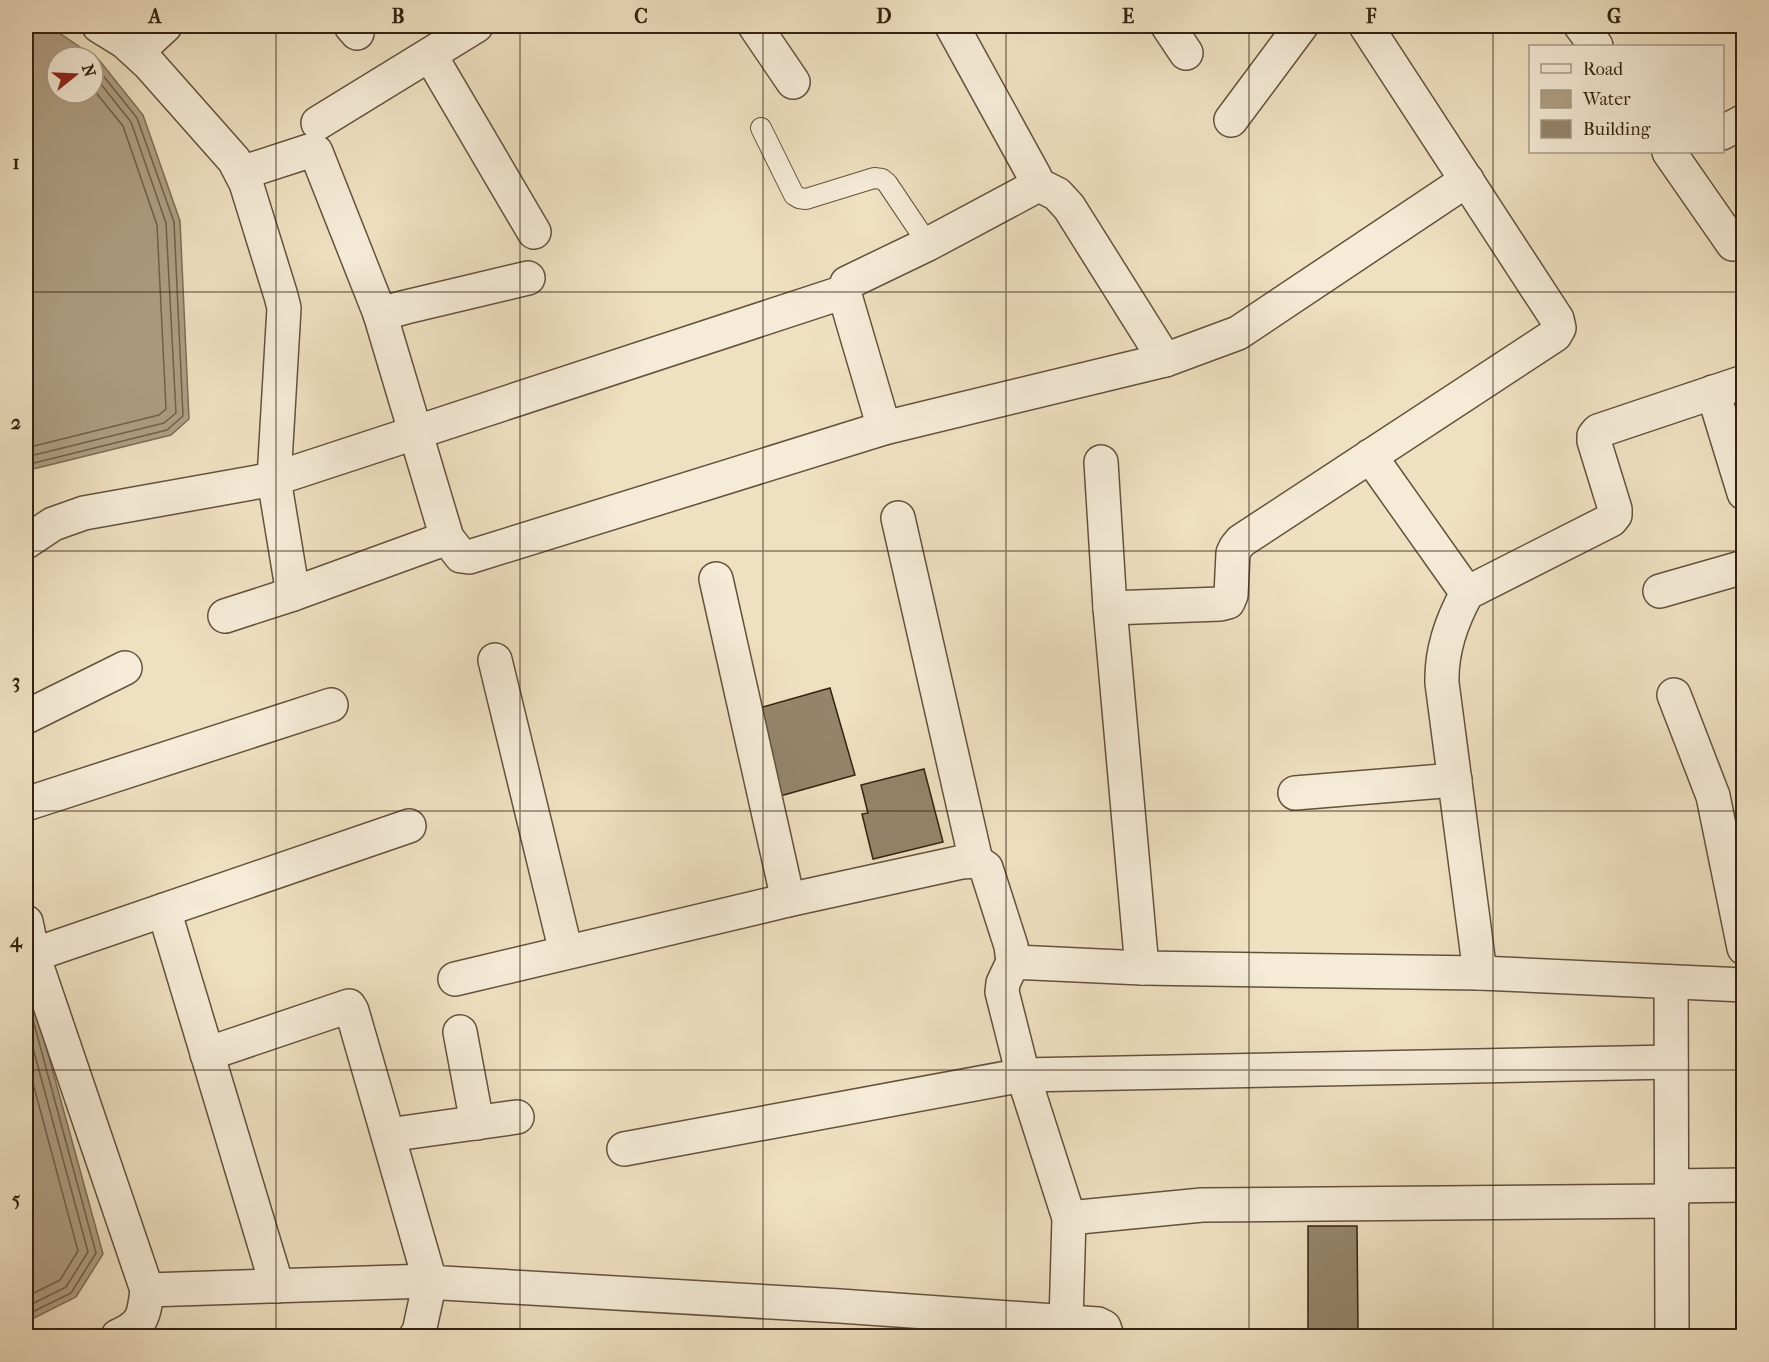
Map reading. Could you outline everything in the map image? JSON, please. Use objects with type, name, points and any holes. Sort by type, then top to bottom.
[{"type":"street","points":[[99,26],[137,52],[234,160],[241,173],[284,308],[274,479],[293,594]]},
{"type":"street","points":[[137,52],[165,26]]},
{"type":"street","points":[[318,123],[476,26]]},
{"type":"street","points":[[755,26],[793,82]]},
{"type":"street","points":[[884,428],[844,292],[847,283],[928,244],[1029,190],[1035,183],[1035,177],[952,26]]},
{"type":"street","points":[[1168,26],[1186,53]]},
{"type":"street","points":[[1231,120],[1301,26]]},
{"type":"street","points":[[1110,608],[1228,602],[1231,595],[1233,553],[1241,541],[1555,335],[1559,328],[1557,319],[1366,26]]},
{"type":"street","points":[[1581,26],[1595,45]]},
{"type":"street","points":[[430,55],[534,232]]},
{"type":"street","points":[[1724,132],[1743,121]]},
{"type":"street","points":[[241,173],[309,151],[316,152],[380,314],[447,538],[461,556],[469,557],[884,428],[1164,360],[1238,333],[1467,180]]},
{"type":"street","points":[[1678,155],[1733,244]]},
{"type":"street","points":[[1035,183],[1057,194],[1069,207],[1164,360]]},
{"type":"street","points":[[380,314],[528,278]]},
{"type":"street","points":[[26,542],[53,524],[84,513],[274,479],[844,292]]},
{"type":"street","points":[[1480,974],[1441,666],[1460,606],[1467,593],[1611,520],[1615,515],[1594,441],[1594,436],[1598,431],[1743,382]]},
{"type":"street","points":[[1713,392],[1743,493]]},
{"type":"street","points":[[1370,456],[1467,593]]},
{"type":"street","points":[[1101,462],[1110,608],[1142,968]]},
{"type":"street","points":[[898,518],[976,861]]},
{"type":"street","points":[[225,616],[447,538]]},
{"type":"street","points":[[1660,591],[1743,567]]},
{"type":"street","points":[[716,579],[788,900]]},
{"type":"street","points":[[495,660],[566,952]]},
{"type":"street","points":[[26,717],[125,668]]},
{"type":"street","points":[[1674,695],[1713,796],[1743,948]]},
{"type":"street","points":[[26,804],[331,705]]},
{"type":"street","points":[[1294,793],[1455,780]]},
{"type":"street","points":[[33,955],[409,826]]},
{"type":"street","points":[[455,979],[788,900],[962,862],[976,861],[986,868],[1011,946],[1013,962],[1003,983],[1002,992],[1023,1075],[1069,1218],[1066,1322]]},
{"type":"street","points":[[164,910],[277,1286]]},
{"type":"street","points":[[26,922],[33,955],[147,1290],[144,1314],[132,1330],[118,1336]]},
{"type":"street","points":[[1013,962],[1142,968],[1480,974],[1743,985]]},
{"type":"street","points":[[1671,982],[1672,1336]]},
{"type":"street","points":[[207,1054],[349,1006],[430,1281],[419,1332],[416,1336]]},
{"type":"street","points":[[460,1032],[477,1123]]},
{"type":"street","points":[[624,1149],[1023,1075],[1671,1062]]},
{"type":"street","points":[[388,1135],[517,1117]]},
{"type":"street","points":[[1069,1218],[1202,1205],[1672,1193],[1743,1185]]},
{"type":"street","points":[[147,1290],[430,1281],[1098,1324],[1104,1327],[1107,1336]]},
{"type":"lane","points":[[760,128],[794,195],[806,199],[874,178],[882,179],[928,244]]},
{"type":"water","points":[[26,26],[49,26],[77,45],[45,45],[45,105],[105,105],[105,68],[143,115],[180,221],[189,419],[171,435],[26,472]]},
{"type":"water","points":[[26,982],[30,988],[103,1254],[76,1297],[26,1322]]},
{"type":"building","points":[[830,688],[855,775],[773,798],[749,711]]},
{"type":"building","points":[[924,769],[943,842],[873,859],[862,814],[868,813],[861,785]]},
{"type":"building","points":[[1308,1226],[1357,1226],[1358,1331],[1308,1331]]}]
